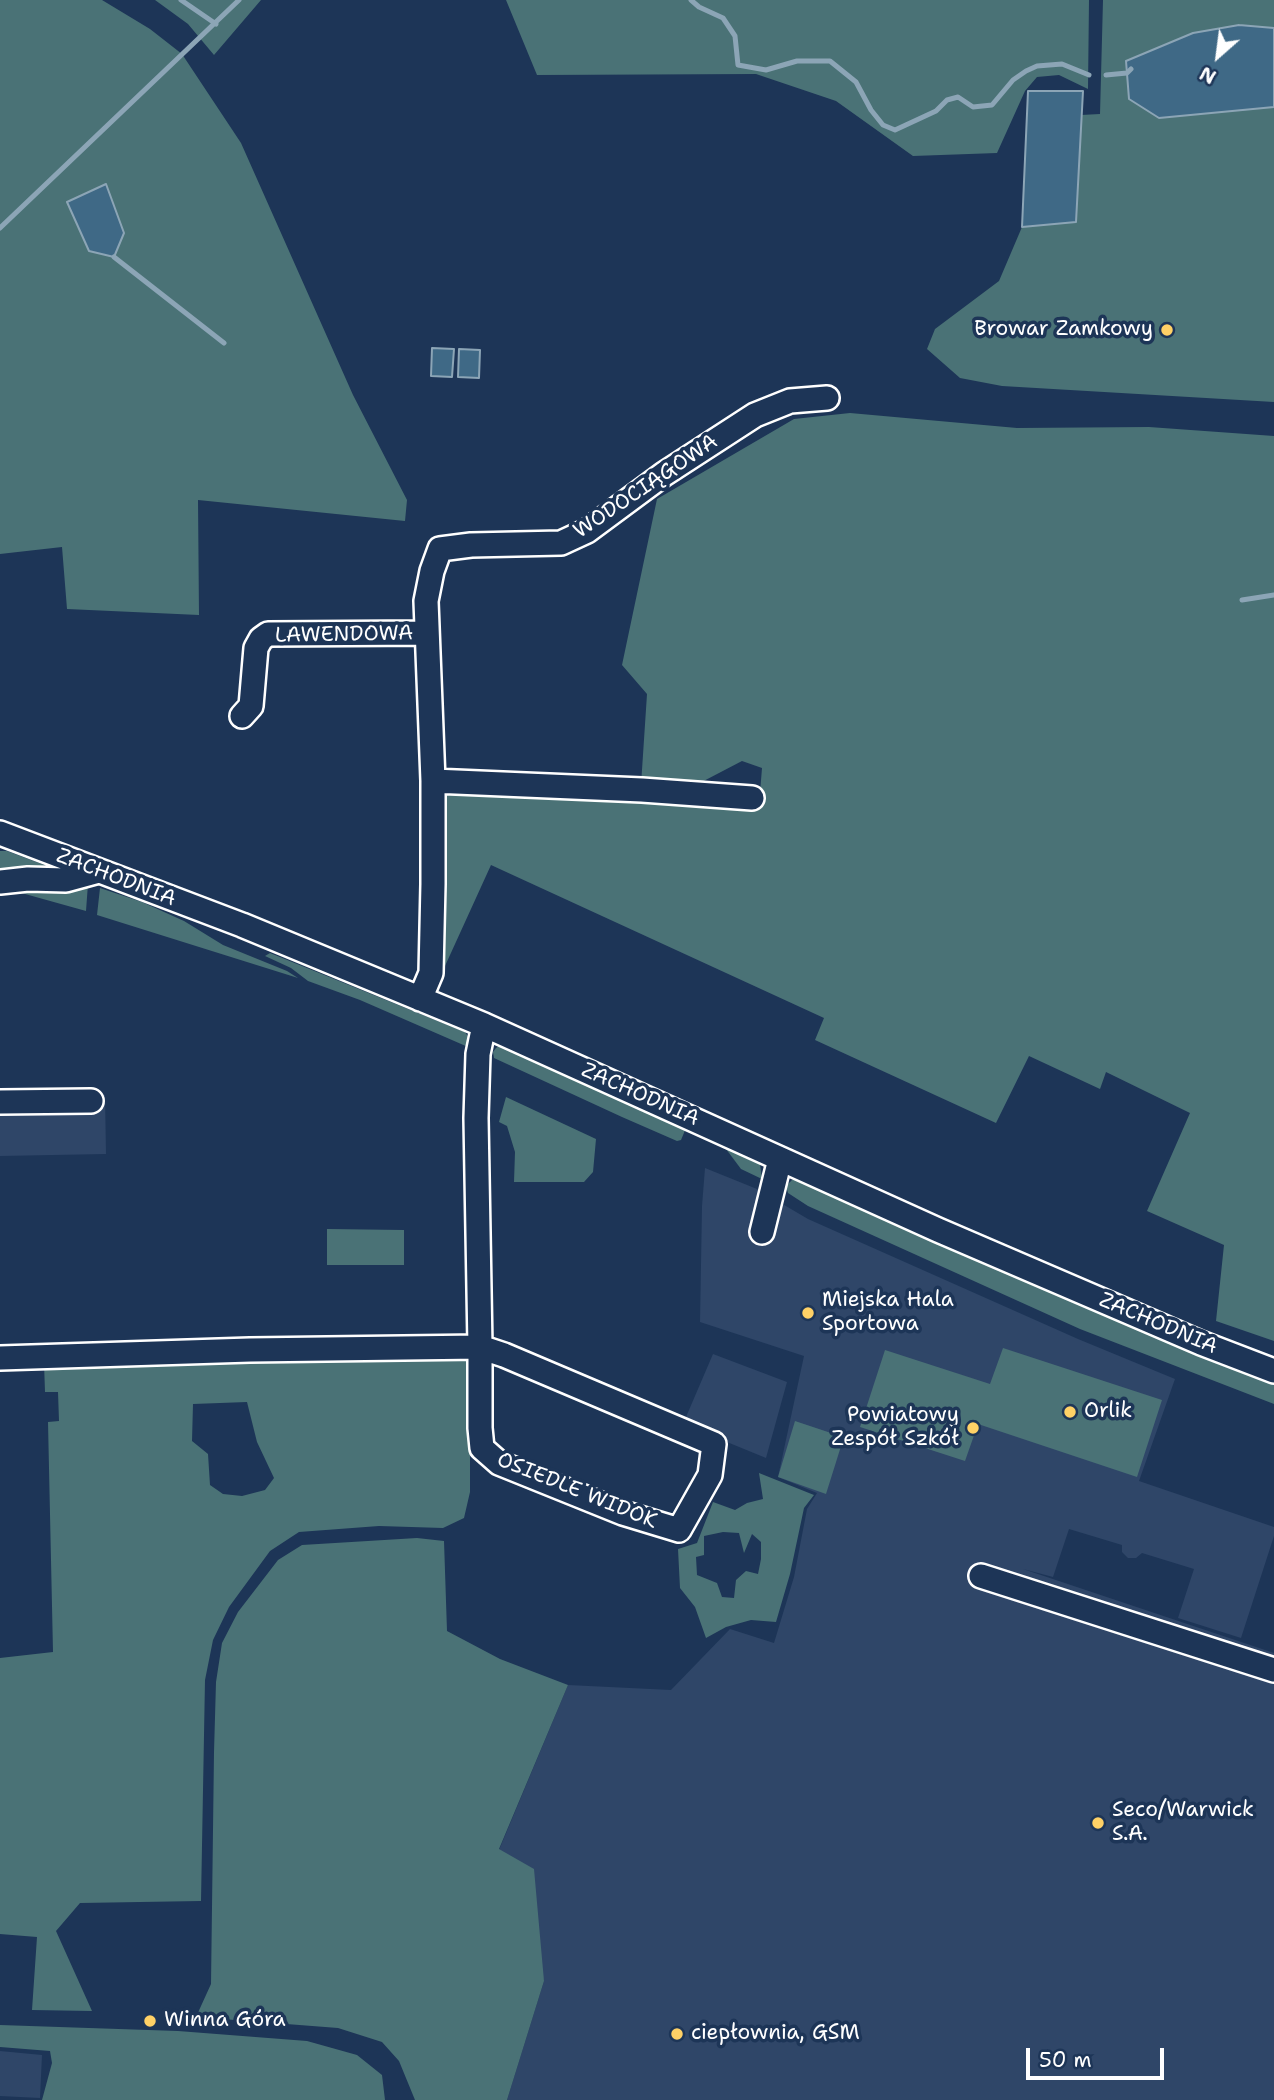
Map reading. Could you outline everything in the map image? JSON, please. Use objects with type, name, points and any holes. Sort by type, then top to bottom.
[{"type":"street","name":"WODOCIĄGOWA","points":[[420,999],[431,974],[433,781],[426,601],[440,549],[471,545],[561,543],[587,531],[664,474],[755,415],[790,401],[827,398]]},
{"type":"street","name":"LAWENDOWA","points":[[242,716],[251,706],[256,648],[268,634],[427,634]]},
{"type":"street","points":[[433,781],[642,790],[752,798]]},
{"type":"street","name":"ZACHODNIA","points":[[0,833],[242,925],[484,1026],[1144,1319],[1274,1371]]},
{"type":"street","points":[[0,882],[29,879],[66,880],[99,871]]},
{"type":"street","name":"OSIEDLE WIDOK","points":[[0,1358],[250,1350],[480,1347],[714,1444],[710,1475],[679,1531],[623,1513],[494,1461],[482,1448],[480,1347],[476,1118],[478,1054],[484,1026]]},
{"type":"street","points":[[0,1102],[92,1101]]},
{"type":"street","points":[[762,1232],[780,1158]]},
{"type":"street","points":[[981,1576],[1273,1669]]},
{"type":"shaded area","points":[[1239,25],[1274,28],[1274,107],[1159,118],[1129,99],[1126,61],[1193,33]]},
{"type":"shaded area","points":[[1028,91],[1083,91],[1076,222],[1022,227]]},
{"type":"shaded area","points":[[106,184],[124,233],[114,257],[89,251],[67,202]]},
{"type":"shaded area","points":[[432,348],[454,349],[452,377],[431,376]]},
{"type":"shaded area","points":[[459,349],[480,350],[479,378],[458,377]]},
{"type":"shaded area","points":[[105,1095],[106,1154],[0,1156],[0,1096]]},
{"type":"shaded area","points":[[705,1168],[757,1189],[808,1219],[1175,1379],[1139,1481],[1274,1527],[1274,1536],[1241,1638],[1178,1618],[1194,1569],[1142,1553],[1136,1558],[1128,1558],[1122,1552],[1122,1545],[1069,1529],[1053,1577],[1023,1569],[1274,1653],[1274,2100],[507,2100],[544,1981],[499,1850],[568,1685],[671,1690],[730,1629],[774,1643],[794,1577],[807,1509],[817,1493],[778,1477],[804,1356],[700,1322]]},
{"type":"shaded area","points":[[713,1354],[787,1382],[766,1458],[683,1424]]},
{"type":"shaded area","points":[[0,2051],[42,2055],[40,2098],[0,2096]]},
{"type":"green space","points":[[0,0],[102,0],[150,29],[182,54],[241,143],[353,395],[407,500],[405,521],[198,500],[199,615],[67,609],[62,547],[0,554]]},
{"type":"green space","points":[[155,0],[261,0],[214,55],[188,24]]},
{"type":"green space","points":[[506,0],[1089,0],[1088,89],[1059,75],[1037,77],[1025,91],[997,153],[913,156],[836,101],[756,74],[537,75]]},
{"type":"green space","points":[[1103,0],[1274,0],[1274,402],[1002,386],[960,378],[927,349],[935,329],[999,281],[1022,227],[1076,222],[1081,115],[1100,114]]},
{"type":"green space","points":[[850,413],[1017,428],[1149,427],[1274,436],[1274,1341],[1216,1321],[1224,1245],[1147,1211],[1190,1113],[1106,1072],[1100,1089],[1029,1056],[996,1123],[815,1040],[824,1018],[491,865],[445,966],[434,805],[443,789],[760,793],[762,768],[742,761],[696,785],[641,785],[647,694],[622,665],[657,499],[794,419]]},
{"type":"green space","points":[[0,851],[7,851],[58,870],[0,876]]},
{"type":"green space","points":[[88,884],[86,911],[0,887]]},
{"type":"green space","points":[[100,888],[142,902],[184,921],[223,945],[298,978],[97,915]]},
{"type":"green space","points":[[270,953],[465,1032],[469,1038],[468,1047],[360,1000],[308,981],[291,968],[265,956]]},
{"type":"green space","points":[[502,1044],[686,1128],[681,1140],[677,1141],[622,1117],[494,1058],[493,1052]]},
{"type":"green space","points":[[506,1097],[596,1139],[593,1172],[584,1182],[514,1182],[515,1152],[507,1126],[499,1122]]},
{"type":"green space","points":[[700,1135],[757,1160],[762,1179],[741,1169],[726,1149]]},
{"type":"green space","points":[[800,1179],[1274,1381],[1274,1404],[1080,1329],[808,1206],[788,1193],[786,1186],[792,1180]]},
{"type":"green space","points":[[327,1229],[404,1230],[404,1265],[327,1265]]},
{"type":"green space","name":"Orlik","points":[[1003,1348],[1162,1400],[1137,1477],[978,1424],[965,1461],[860,1427],[885,1350],[990,1384]]},
{"type":"green space","points":[[470,1354],[470,1492],[464,1518],[443,1528],[379,1526],[299,1532],[270,1551],[229,1607],[213,1640],[205,1680],[201,1901],[80,1903],[56,1931],[92,2011],[32,2010],[37,1937],[0,1934],[0,1658],[53,1652],[48,1422],[59,1421],[58,1392],[45,1392],[44,1363]],"holes":[[[247,1402],[257,1442],[274,1478],[265,1490],[242,1496],[223,1494],[210,1485],[208,1454],[192,1441],[193,1404]]]},
{"type":"green space","points":[[795,1421],[837,1435],[842,1443],[826,1494],[778,1477]]},
{"type":"green space","points":[[759,1473],[814,1495],[804,1508],[790,1574],[776,1622],[751,1620],[726,1627],[706,1638],[695,1607],[680,1588],[678,1549],[697,1543],[713,1502],[735,1510],[747,1503],[763,1499]],"holes":[[[723,1532],[739,1533],[744,1553],[752,1534],[761,1542],[758,1574],[746,1571],[736,1580],[734,1598],[722,1597],[717,1583],[697,1575],[696,1557],[704,1555],[704,1536]]]},
{"type":"green space","points":[[417,1538],[444,1541],[447,1631],[500,1659],[568,1685],[499,1849],[534,1869],[544,1981],[507,2100],[415,2100],[399,2061],[382,2042],[338,2028],[196,2017],[211,1984],[216,1682],[222,1643],[238,1612],[278,1560],[302,1545]]},
{"type":"green space","points":[[0,2025],[178,2031],[307,2041],[357,2055],[382,2075],[385,2100],[42,2100],[52,2063],[50,2051],[0,2047]]},
{"type":"waterway","points":[[181,0],[216,24]]},
{"type":"waterway","points":[[0,228],[239,0]]},
{"type":"waterway","points":[[691,0],[699,7],[723,18],[735,36],[738,65],[766,70],[797,61],[830,61],[856,82],[871,110],[883,125],[895,130],[936,111],[947,100],[958,97],[973,107],[992,105],[1013,80],[1037,66],[1062,64],[1089,75]]},
{"type":"waterway","points":[[1106,75],[1127,73],[1131,69]]},
{"type":"waterway","points":[[114,257],[224,343]]},
{"type":"waterway","points":[[1242,600],[1274,595]]},
{"type":"place","name":"Browar Zamkowy","points":[[1167,330]]},
{"type":"place","name":"Miejska Hala Sportowa","points":[[808,1313]]},
{"type":"place","name":"Orlik","points":[[1070,1412]]},
{"type":"place","name":"Powiatowy Zespół Szkół","points":[[973,1428]]},
{"type":"place","name":"Seco/Warwick S.A.","points":[[1098,1823]]},
{"type":"place","name":"Winna Góra","points":[[150,2021]]},
{"type":"place","name":"ciepłownia, GSM","points":[[677,2034]]}]
